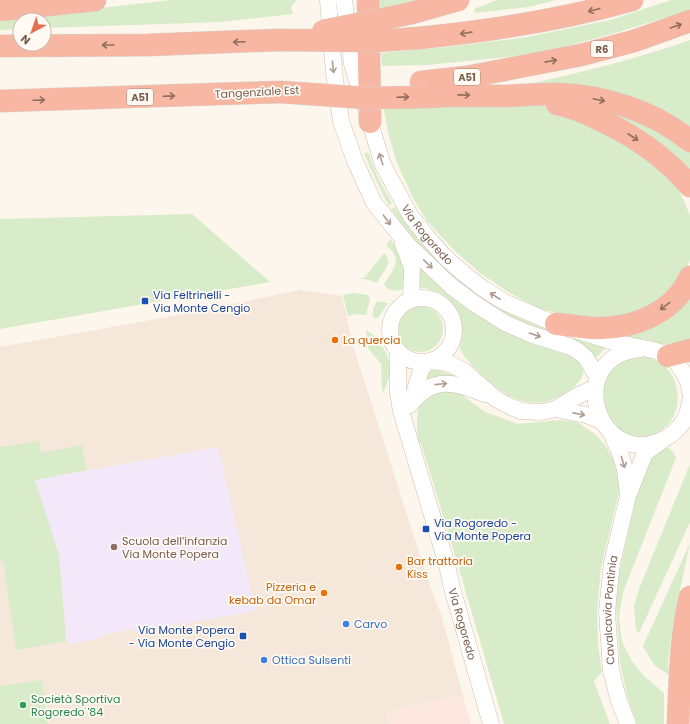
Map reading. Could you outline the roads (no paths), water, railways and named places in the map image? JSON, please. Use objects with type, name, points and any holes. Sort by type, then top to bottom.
[{"type":"highway","points":[[0,10],[95,0]]},
{"type":"highway","points":[[368,0],[370,122]]},
{"type":"highway","points":[[278,40],[412,13],[458,0]]},
{"type":"highway","points":[[0,46],[147,45],[278,40],[376,41],[419,38],[464,34],[505,28],[572,16],[632,0]]},
{"type":"highway","name":"R6","points":[[512,68],[596,51],[634,41],[690,21]]},
{"type":"highway","name":"Tangenziale Est","points":[[0,101],[281,92],[352,85],[423,89],[467,77],[512,68]]},
{"type":"highway","points":[[423,89],[518,96],[560,104],[584,112],[630,135],[663,158],[684,179],[690,198]]},
{"type":"highway","points":[[518,96],[560,94],[618,104],[658,119],[690,141]]},
{"type":"highway","points":[[556,324],[593,328],[620,326],[646,319],[664,308],[681,291],[690,277]]},
{"type":"highway","points":[[668,356],[690,350]]},
{"type":"highway","points":[[678,724],[680,666],[690,597]]},
{"type":"street","name":"Via Rogoredo","points":[[328,0],[334,72],[342,121],[355,161],[374,203],[400,237],[451,286],[475,304],[505,322],[530,334],[578,351],[586,358],[597,383]]},
{"type":"street","name":"Via Rogoredo","points":[[344,0],[352,64],[382,165],[410,215],[428,238],[446,258],[481,287],[504,302],[556,324],[614,342],[657,351],[668,356],[677,363],[683,372],[688,382],[690,392]]},
{"type":"street","points":[[400,237],[412,267],[411,300]]},
{"type":"street","name":"Via Rogoredo","points":[[464,371],[455,353],[452,340],[454,330],[452,321],[449,312],[442,305],[434,300],[425,298],[411,300],[398,308],[390,324],[390,337],[398,351],[410,360],[418,362],[428,361],[448,363],[464,371],[496,399]]},
{"type":"street","points":[[428,361],[439,357],[446,351],[452,340]]},
{"type":"street","name":"Via Rogoredo","points":[[410,405],[418,394],[424,390],[443,383],[463,385],[522,411],[542,412],[556,409],[597,383],[607,365],[619,354],[629,350],[645,349]]},
{"type":"street","name":"Via Rogoredo","points":[[398,351],[398,393],[401,411],[447,565],[454,596],[491,724]]},
{"type":"street","name":"Via Rogoredo","points":[[407,431],[410,405],[421,370],[428,361]]},
{"type":"street","points":[[597,383],[595,404],[606,426]]},
{"type":"street","name":"Via Rogoredo","points":[[556,409],[586,415],[606,426],[618,438],[635,444],[652,443],[663,440],[674,432],[687,415],[690,401]]},
{"type":"street","name":"Cavalcavia Pontinia","points":[[606,426],[620,453],[625,469],[628,496]]},
{"type":"street","name":"Cavalcavia Pontinia","points":[[628,724],[619,701],[611,671],[607,612],[612,563],[628,496],[645,453],[663,440]]},
{"type":"place","name":"Via Feltrinelli - Via Monte Cengio","points":[[145,301]]},
{"type":"place","name":"La quercia","points":[[335,340]]},
{"type":"place","name":"Via Rogoredo - Via Monte Popera","points":[[426,529]]},
{"type":"place","name":"Scuola dell’infanzia Via Monte Popera","points":[[114,547]]},
{"type":"place","name":"Bar trattoria Kiss","points":[[399,567]]},
{"type":"place","name":"Pizzeria e kebab da Omar","points":[[324,593]]},
{"type":"place","name":"Carvo","points":[[346,624]]},
{"type":"place","name":"Via Monte Popera - Via Monte Cengio","points":[[243,636]]},
{"type":"place","name":"Ottica Sulsenti","points":[[264,660]]},
{"type":"place","name":"Società Sportiva Rogoredo '84","points":[[23,705]]}]
